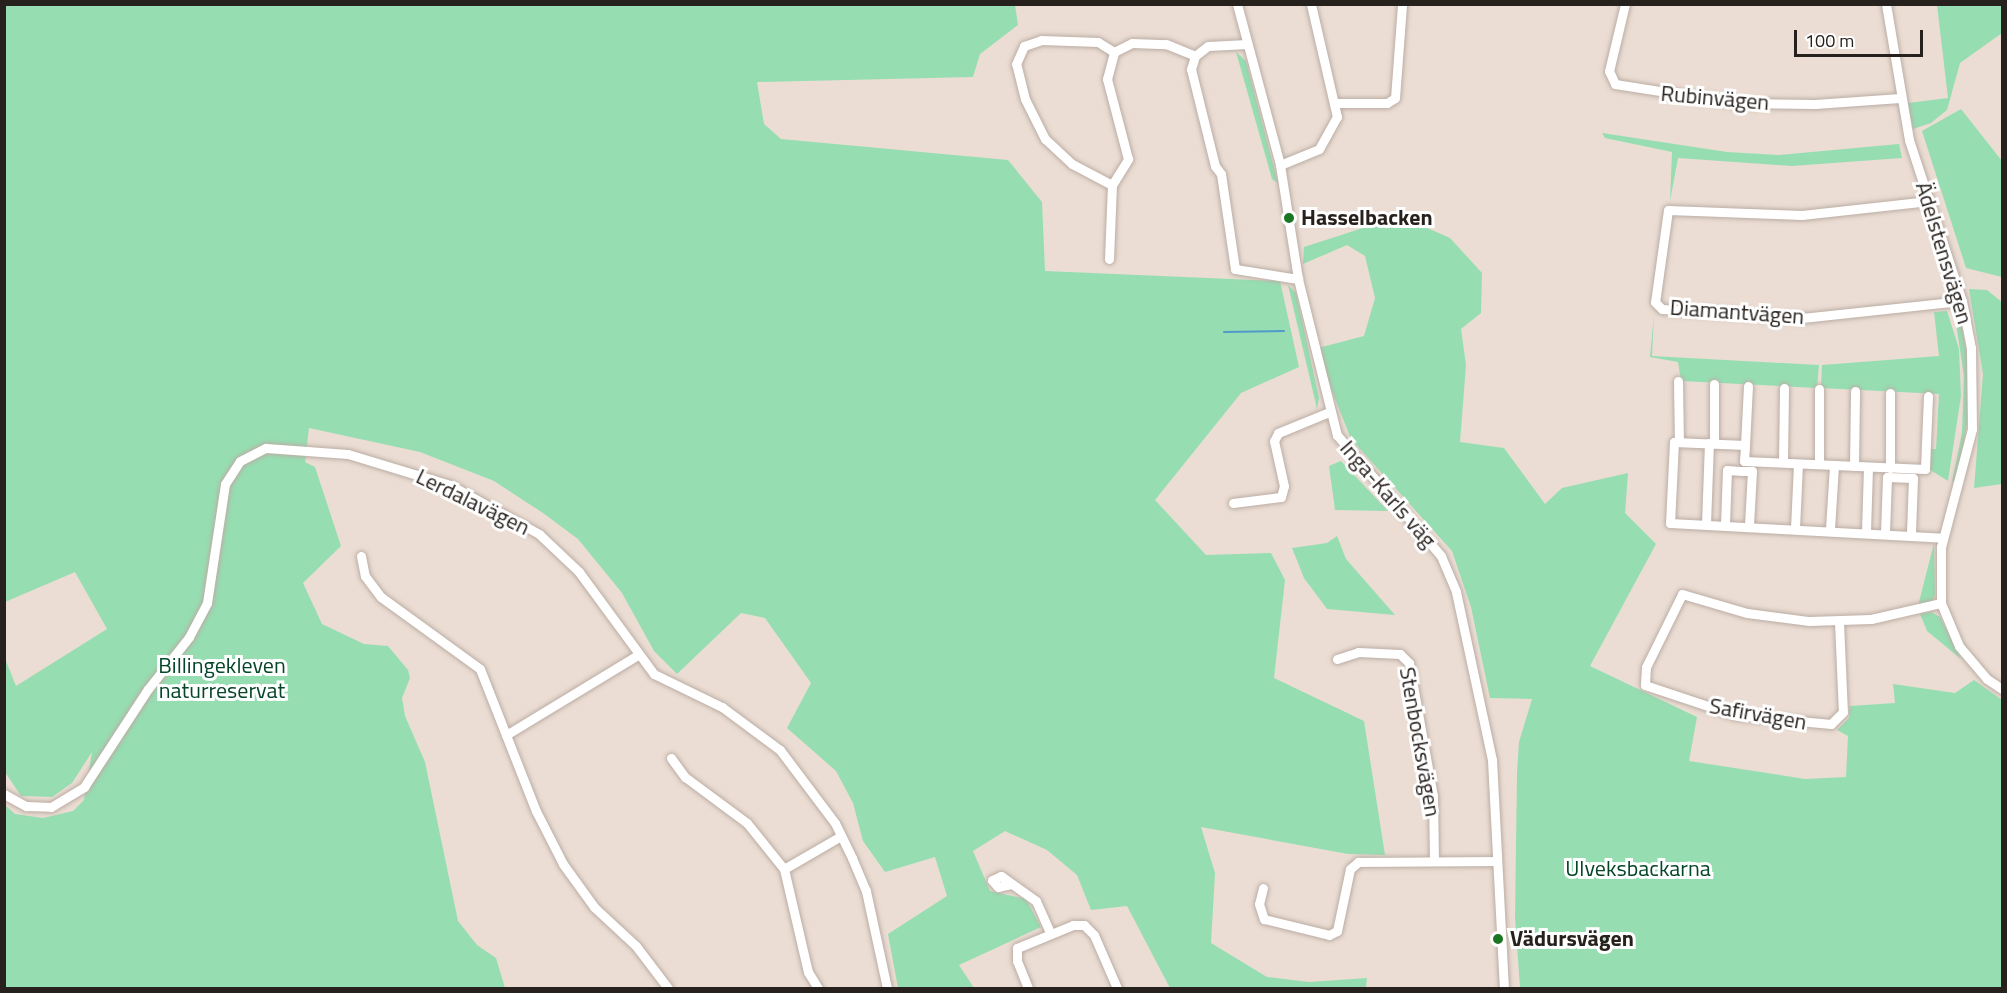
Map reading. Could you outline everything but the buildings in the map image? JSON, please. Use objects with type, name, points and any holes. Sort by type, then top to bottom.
[{"type":"street","name":"Inga-Karls väg","points":[[1237,4],[1280,165],[1298,279],[1329,412],[1337,435],[1357,462],[1429,540],[1449,572],[1492,760],[1504,988]]},
{"type":"street","points":[[1280,165],[1319,149],[1332,133],[1338,103],[1311,4]]},
{"type":"street","points":[[1338,103],[1387,103],[1395,98],[1402,4]]},
{"type":"street","name":"Rubinvägen","points":[[1625,4],[1609,71],[1615,84],[1736,103],[1815,104],[1900,98]]},
{"type":"street","name":"Ädelstensvägen","points":[[1887,4],[1900,98],[1929,201],[1962,301],[1973,367],[1972,429],[1943,538],[1938,570],[1941,603],[1959,646],[1987,679],[2002,689]]},
{"type":"street","points":[[1112,185],[1072,164],[1045,139],[1024,99],[1018,54],[1041,40],[1098,42],[1114,52]]},
{"type":"street","points":[[1109,259],[1112,185],[1127,163],[1128,148],[1107,78],[1114,52],[1132,43],[1166,44],[1195,56]]},
{"type":"street","points":[[1247,44],[1208,46],[1195,56],[1191,69],[1215,166],[1221,174],[1235,269],[1298,279]]},
{"type":"street","name":"Diamantvägen","points":[[1929,201],[1802,215],[1668,210],[1654,302],[1662,309],[1802,318],[1962,301]]},
{"type":"street","points":[[1678,381],[1679,442]]},
{"type":"street","points":[[1706,524],[1713,384]]},
{"type":"street","points":[[1744,466],[1748,386]]},
{"type":"street","points":[[1783,462],[1784,388]]},
{"type":"street","points":[[1819,389],[1819,465]]},
{"type":"street","points":[[1854,466],[1855,391]]},
{"type":"street","points":[[1890,393],[1896,471]]},
{"type":"street","points":[[1886,532],[1887,477],[1896,471],[1925,469],[1928,396]]},
{"type":"street","points":[[1233,503],[1281,498],[1284,486],[1274,441],[1278,432],[1329,412]]},
{"type":"street","points":[[1745,445],[1674,442],[1670,523],[1911,533],[1943,538]]},
{"type":"street","name":"Lerdalavägen","points":[[4,794],[39,808],[61,804],[79,794],[189,636],[207,603],[225,484],[234,468],[266,448],[307,449],[348,454],[440,481],[539,534],[579,572],[636,656],[654,674],[722,707],[780,750],[809,784],[841,837],[866,891],[887,988]]},
{"type":"street","points":[[1725,524],[1728,470],[1783,462],[1868,466],[1896,471],[1913,478],[1911,533]]},
{"type":"street","points":[[1795,528],[1798,464]]},
{"type":"street","points":[[1830,529],[1834,465]]},
{"type":"street","points":[[1744,466],[1752,471],[1749,525]]},
{"type":"street","points":[[1866,531],[1868,466]]},
{"type":"street","points":[[361,556],[365,576],[381,597],[480,669],[536,811],[563,864],[594,907],[636,946],[668,988]]},
{"type":"street","name":"Safirvägen","points":[[1682,594],[1758,615],[1839,622],[1840,720],[1831,724],[1805,724],[1735,715],[1645,685],[1646,667],[1682,594]]},
{"type":"street","points":[[1839,622],[1941,603]]},
{"type":"street","name":"Stenbocksvägen","points":[[1337,659],[1358,652],[1400,654],[1409,663],[1433,796],[1434,861]]},
{"type":"street","points":[[506,735],[636,656]]},
{"type":"street","points":[[671,758],[684,777],[747,823],[784,869],[808,972],[818,988]]},
{"type":"street","points":[[784,869],[841,837]]},
{"type":"street","points":[[1263,888],[1260,904],[1264,919],[1329,935],[1340,924],[1353,864],[1497,861]]},
{"type":"street","points":[[1011,884],[1036,901],[1051,934]]},
{"type":"street","points":[[1029,988],[1017,961],[1017,948],[1073,925],[1090,929],[1117,988]]},
{"type":"green space","name":"Billingekleven naturreservat","points":[[5,5],[1015,5],[1018,25],[980,54],[973,77],[757,82],[764,124],[781,139],[1008,160],[1042,202],[1045,271],[1280,281],[1299,367],[1241,393],[1155,500],[1206,555],[1271,553],[1285,580],[1274,678],[1364,721],[1385,855],[1348,854],[1201,827],[1215,873],[1211,943],[1267,977],[1309,982],[1367,978],[1366,988],[1170,988],[1127,906],[1091,910],[1077,875],[1047,850],[1005,831],[973,851],[990,891],[1026,899],[1041,927],[959,965],[974,988],[898,988],[888,934],[947,896],[935,857],[885,872],[863,841],[853,803],[836,771],[787,728],[811,683],[765,618],[741,613],[677,674],[654,651],[622,593],[578,539],[543,513],[494,481],[420,452],[309,428],[305,462],[315,467],[341,546],[303,583],[322,624],[364,644],[388,646],[408,670],[410,678],[402,698],[405,716],[425,762],[458,921],[477,945],[496,958],[505,988],[5,988],[5,805],[15,814],[43,818],[73,811],[84,800],[92,752],[72,783],[52,797],[21,796],[5,772],[4,656],[16,686],[107,629],[75,572],[5,602]]},
{"type":"green space","points":[[1937,5],[2002,5],[2002,33],[1960,63],[1947,110],[1931,123],[1913,129],[1908,103],[1948,98]]},
{"type":"green space","points":[[1236,52],[1246,61],[1278,183],[1272,179]]},
{"type":"green space","points":[[1961,109],[2002,161],[2002,277],[1966,268],[1922,131]]},
{"type":"green space","points":[[1602,133],[1727,152],[1779,155],[1899,144],[1902,158],[1792,166],[1678,158],[1670,201],[1672,152],[1605,138]]},
{"type":"green space","name":"Ulveksbackarna","points":[[1400,216],[1450,238],[1482,273],[1481,313],[1461,329],[1466,365],[1460,442],[1504,448],[1545,504],[1562,488],[1628,473],[1625,513],[1656,544],[1590,666],[1697,717],[1689,761],[1805,779],[1846,777],[1848,736],[1837,730],[1849,718],[1850,706],[1895,703],[1893,684],[1955,693],[1974,680],[2002,700],[2002,988],[1520,988],[1515,918],[1517,773],[1519,742],[1532,699],[1490,698],[1471,607],[1452,551],[1351,439],[1332,391],[1318,348],[1364,336],[1375,298],[1365,256],[1347,245],[1303,264],[1304,247]]},
{"type":"green space","points":[[1288,285],[1296,293],[1319,398],[1317,409]]},
{"type":"green space","points":[[1969,289],[1987,290],[2002,302],[2002,484],[1974,488],[1983,374]]},
{"type":"green space","points":[[1954,310],[1960,316],[1968,362],[1968,418],[1956,483],[1952,482],[1962,433],[1964,376]]},
{"type":"green space","points":[[1947,311],[1959,349],[1961,396],[1948,481],[1927,468],[1927,449],[1936,449],[1939,394],[1821,388],[1822,365],[1939,356],[1934,312]]},
{"type":"green space","points":[[1654,314],[1652,356],[1819,365],[1817,388],[1681,381],[1678,362],[1650,357]]},
{"type":"green space","points":[[1341,461],[1388,511],[1335,510],[1329,466]]},
{"type":"green space","points":[[1337,536],[1346,559],[1395,615],[1327,609],[1304,578],[1292,548],[1327,543]]},
{"type":"green space","points":[[1934,543],[1935,595],[1932,602],[1918,606]]},
{"type":"green space","points":[[1931,612],[1940,617],[1961,659],[1927,631],[1920,614]]},
{"type":"waterway","points":[[1224,332],[1284,331]]},
{"type":"place","name":"Hasselbacken","points":[[1289,218]]},
{"type":"place","name":"Vädursvägen","points":[[1498,939]]}]
